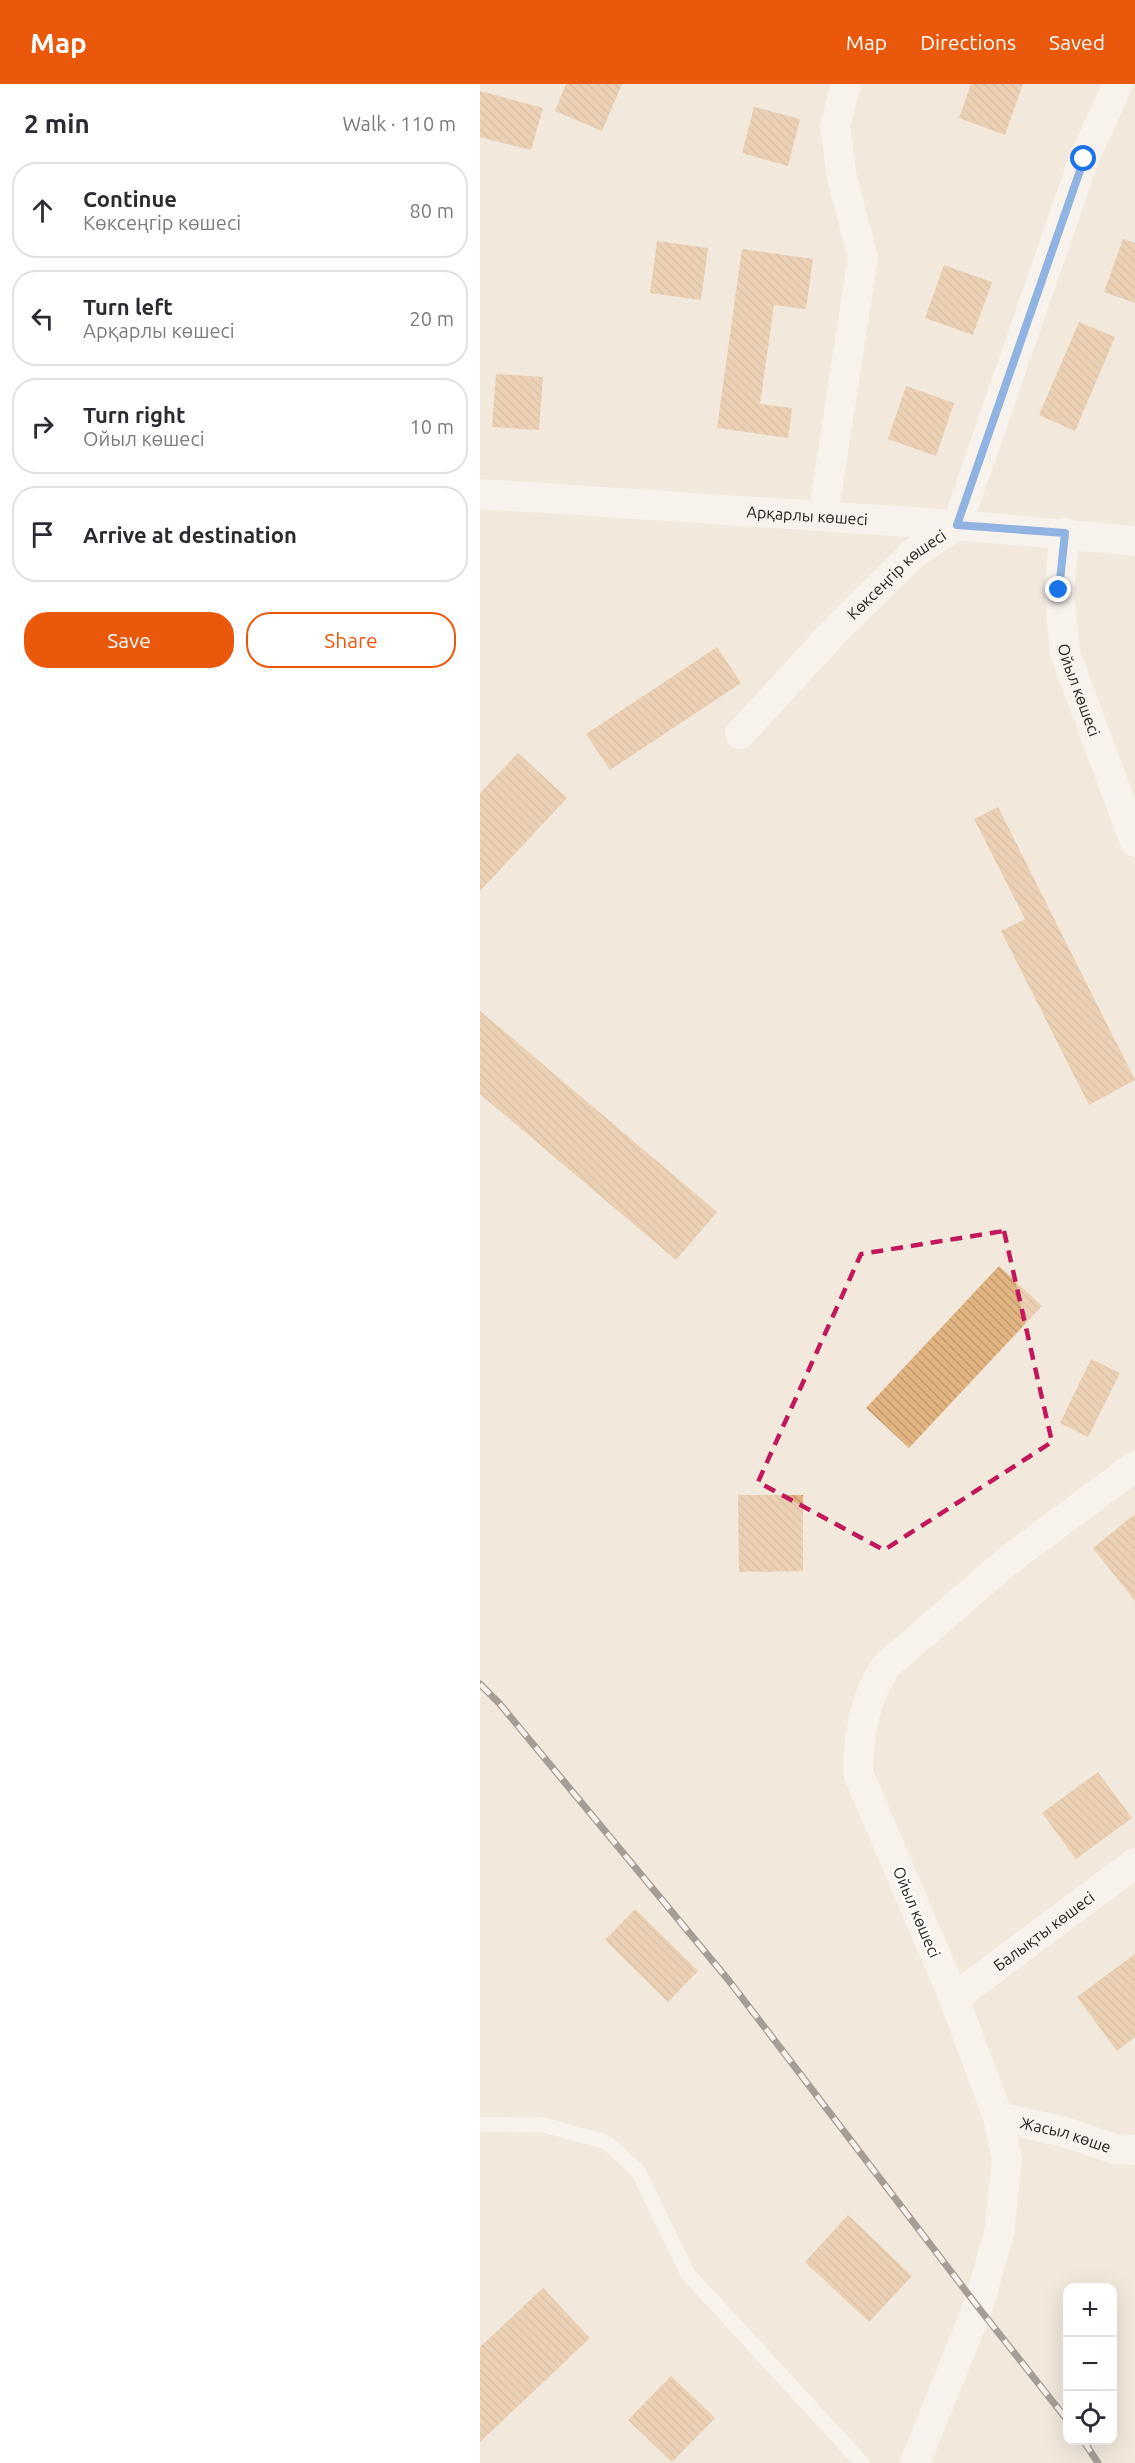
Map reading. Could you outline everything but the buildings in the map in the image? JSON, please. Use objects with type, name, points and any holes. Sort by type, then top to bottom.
[{"type":"street","points":[[823,516],[863,257],[842,178],[836,126],[846,84]]},
{"type":"street","name":"Көксеңгір көшесі","points":[[740,735],[834,632],[914,553],[957,525],[1084,159],[1118,84]]},
{"type":"street","name":"Арқарлы көшесі","points":[[480,494],[957,525],[1135,541]]},
{"type":"street","name":"Ойыл көшесі","points":[[1065,533],[1059,590],[1065,652],[1135,842]]},
{"type":"street","name":"Ойыл көшесі","points":[[915,2463],[978,2307],[999,2234],[1007,2160],[998,2117],[954,1998],[858,1773],[859,1737],[873,1685],[886,1666],[1005,1563],[1135,1466]]},
{"type":"street","name":"Балықты көшесі","points":[[954,1998],[1135,1863]]},
{"type":"street","name":"Жасыл көше","points":[[998,2117],[1065,2132],[1115,2149],[1135,2150]]},
{"type":"lane","points":[[480,2124],[544,2125],[606,2142],[638,2171],[688,2274],[862,2463]]},
{"type":"highlighted area","points":[[1004,1231],[1052,1442],[884,1550],[758,1482],[861,1254]]},
{"type":"railway","points":[[480,1684],[499,1703],[730,1982],[1063,2415]]},
{"type":"railway","points":[[1086,2445],[1098,2463]]},
{"type":"route","points":[[1059,590],[1065,533],[957,525],[1084,159]]}]
